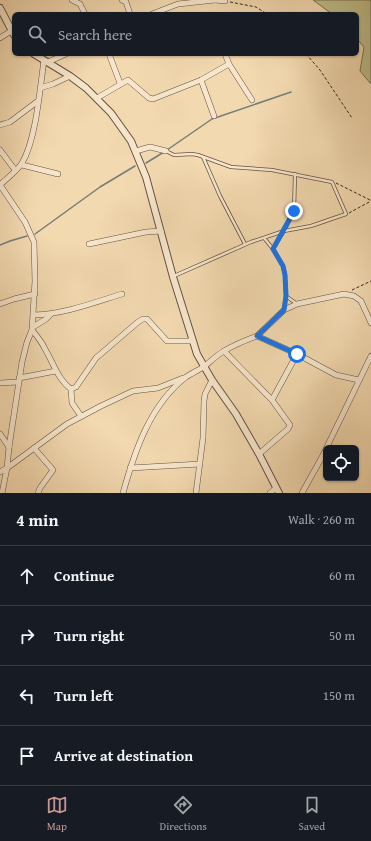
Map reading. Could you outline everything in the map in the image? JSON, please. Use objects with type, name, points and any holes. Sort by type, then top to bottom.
[{"type":"street","points":[[72,0],[81,2],[84,12]]},
{"type":"street","points":[[122,0],[126,2],[129,12]]},
{"type":"street","points":[[156,12],[178,2],[215,0],[225,1]]},
{"type":"street","points":[[0,8],[12,31]]},
{"type":"street","points":[[0,38],[12,33]]},
{"type":"street","points":[[37,56],[70,76],[96,98],[117,120],[136,151],[146,178],[192,341],[200,361],[236,414],[278,490],[270,493]]},
{"type":"street","points":[[46,61],[60,56]]},
{"type":"street","points":[[110,56],[120,83]]},
{"type":"street","points":[[226,56],[229,64],[252,100]]},
{"type":"street","points":[[2,493],[24,351],[33,329],[35,294],[34,242],[25,222],[0,185],[22,165],[29,145],[46,61]]},
{"type":"street","points":[[96,98],[120,83],[129,80],[149,98],[153,99],[201,80],[229,64]]},
{"type":"street","points":[[40,88],[70,76]]},
{"type":"street","points":[[201,80],[214,116]]},
{"type":"street","points":[[0,125],[10,122],[38,101]]},
{"type":"street","points":[[136,151],[150,147],[166,151]]},
{"type":"street","points":[[0,150],[15,170]]},
{"type":"street","points":[[22,165],[58,174]]},
{"type":"street","points":[[89,244],[161,230]]},
{"type":"street","points":[[0,304],[35,294]]},
{"type":"street","points":[[34,315],[51,314],[122,294]]},
{"type":"street","points":[[0,472],[67,424],[81,416],[133,391],[158,388],[204,367],[224,351],[257,336],[284,310],[297,304],[344,294],[354,296],[361,301],[371,322]]},
{"type":"street","points":[[33,329],[51,314]]},
{"type":"street","points":[[72,389],[76,387],[96,358],[105,349],[143,319],[147,319],[166,341],[192,341]]},
{"type":"street","points":[[33,329],[46,349],[64,383],[72,389]]},
{"type":"street","points":[[257,336],[297,354],[336,376],[359,380]]},
{"type":"street","points":[[224,351],[272,400],[290,425],[290,428],[259,454]]},
{"type":"street","points":[[272,400],[297,354]]},
{"type":"street","points":[[302,493],[322,457],[371,356]]},
{"type":"street","points":[[0,383],[19,380],[56,370]]},
{"type":"street","points":[[123,493],[130,468],[146,428],[168,395],[187,376]]},
{"type":"street","points":[[196,493],[200,464],[204,401],[205,394],[212,380]]},
{"type":"street","points":[[72,389],[72,403],[81,416]]},
{"type":"street","points":[[0,434],[9,447]]},
{"type":"street","points":[[34,448],[53,470],[38,493]]},
{"type":"street","points":[[130,468],[200,464]]},
{"type":"lane","points":[[166,151],[174,155],[192,154],[231,167],[272,170],[332,182],[346,214],[311,226],[284,231],[245,244],[173,277]]},
{"type":"lane","points":[[203,157],[220,196],[245,244]]},
{"type":"lane","points":[[273,249],[294,211],[295,174]]},
{"type":"lane","points":[[264,238],[273,249],[283,266],[286,296],[284,310]]},
{"type":"lane","points":[[286,296],[297,304]]},
{"type":"path","points":[[225,1],[242,6],[256,7],[264,12]]},
{"type":"path","points":[[308,56],[320,70],[352,118]]},
{"type":"path","points":[[332,182],[370,200]]},
{"type":"path","points":[[346,214],[370,200]]},
{"type":"path","points":[[344,294],[371,281]]},
{"type":"green space","points":[[313,0],[371,0],[371,84],[360,71],[364,47],[359,41],[359,12],[329,12]]},
{"type":"waterway","points":[[167,150],[212,119],[291,92]]},
{"type":"waterway","points":[[146,163],[164,152]]},
{"type":"waterway","points":[[35,234],[100,187],[135,166]]},
{"type":"waterway","points":[[0,245],[27,236]]},
{"type":"route","points":[[294,211],[273,249],[283,266],[285,275],[286,296],[284,310],[257,336],[297,354]]}]
